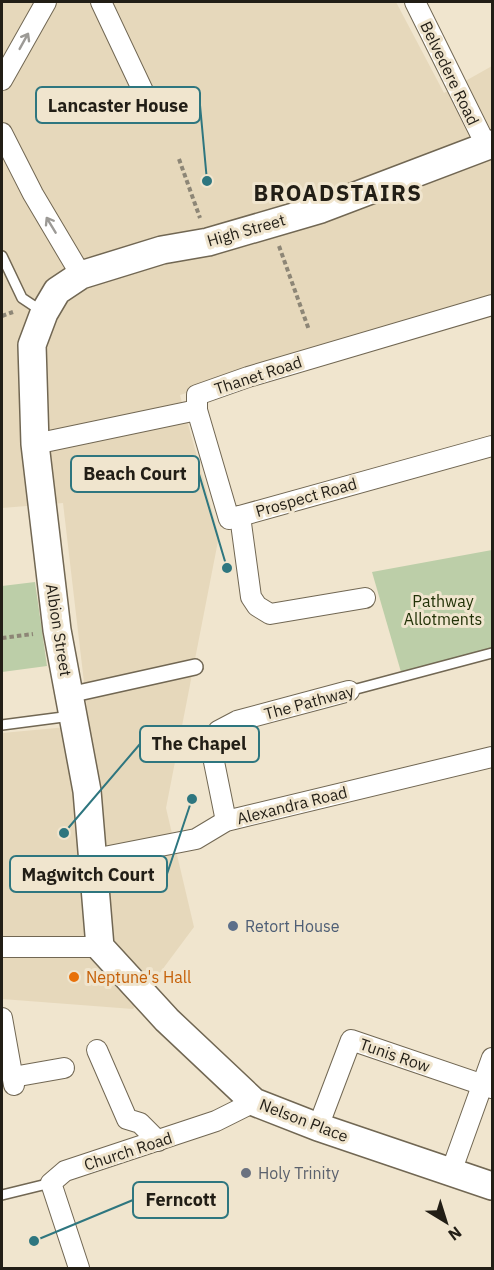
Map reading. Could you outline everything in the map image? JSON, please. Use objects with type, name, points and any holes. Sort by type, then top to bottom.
[{"type":"main road","name":"High Street","points":[[44,313],[57,291],[81,275],[162,249],[208,242],[321,209],[489,145]]},
{"type":"main road","name":"Albion Street","points":[[44,313],[32,345],[35,444],[57,630],[87,791],[100,947]]},
{"type":"main road","name":"Nelson Place","points":[[100,947],[167,1020],[254,1102],[318,1127],[492,1186]]},
{"type":"street","points":[[2,80],[46,2]]},
{"type":"street","points":[[101,2],[152,110]]},
{"type":"street","name":"Belvedere Road","points":[[415,2],[489,145]]},
{"type":"street","points":[[2,134],[33,194],[81,275]]},
{"type":"street","name":"Thanet Road","points":[[35,444],[197,410],[197,395],[238,380],[492,305]]},
{"type":"street","name":"Prospect Road","points":[[197,410],[229,519],[492,446]]},
{"type":"street","points":[[240,516],[251,597],[257,606],[270,614],[365,598]]},
{"type":"street","points":[[72,705],[195,667]]},
{"type":"street","name":"The Pathway","points":[[226,821],[211,747],[218,732],[237,721],[349,691]]},
{"type":"street","name":"Alexandra Road","points":[[94,859],[196,839],[226,821],[492,757]]},
{"type":"street","points":[[2,947],[100,947]]},
{"type":"street","points":[[2,1018],[13,1081],[64,1068]]},
{"type":"street","name":"Tunis Row","points":[[318,1127],[351,1040],[487,1087]]},
{"type":"street","points":[[97,1050],[127,1119],[140,1123],[158,1141]]},
{"type":"street","points":[[451,1172],[487,1087],[492,1058]]},
{"type":"street","name":"Church Road","points":[[51,1183],[65,1171],[216,1121],[254,1102]]},
{"type":"street","points":[[51,1183],[79,1269]]},
{"type":"lane","points":[[2,256],[22,298],[44,313]]},
{"type":"lane","name":"The Pathway","points":[[349,691],[492,653]]},
{"type":"lane","points":[[2,725],[72,705]]},
{"type":"lane","name":"Church Road","points":[[2,1195],[51,1183]]},
{"type":"path","points":[[179,159],[208,242]]},
{"type":"path","points":[[272,223],[287,274],[309,330]]},
{"type":"path","points":[[2,638],[57,630]]},
{"type":"shaded area","points":[[2,2],[396,2],[444,93],[492,66],[492,298],[180,395],[219,536],[166,808],[194,927],[133,1009],[2,999],[2,733],[89,725],[63,503],[2,508]]},
{"type":"green space","name":"Pathway Allotments","points":[[492,550],[492,649],[401,672],[372,572]]},
{"type":"green space","points":[[35,582],[47,666],[2,672],[2,586]]},
{"type":"place","name":"Lancaster House","points":[[207,181]]},
{"type":"place","name":"Beach Court","points":[[227,568]]},
{"type":"place","name":"Magwitch Court","points":[[192,799]]},
{"type":"place","name":"The Chapel","points":[[64,833]]},
{"type":"place","name":"Retort House","points":[[233,926]]},
{"type":"place","name":"Neptune's Hall","points":[[74,977]]},
{"type":"place","name":"Holy Trinity","points":[[246,1173]]},
{"type":"place","name":"Ferncott","points":[[34,1241]]},
{"type":"district","name":"BROADSTAIRS","points":[[338,192]]}]
